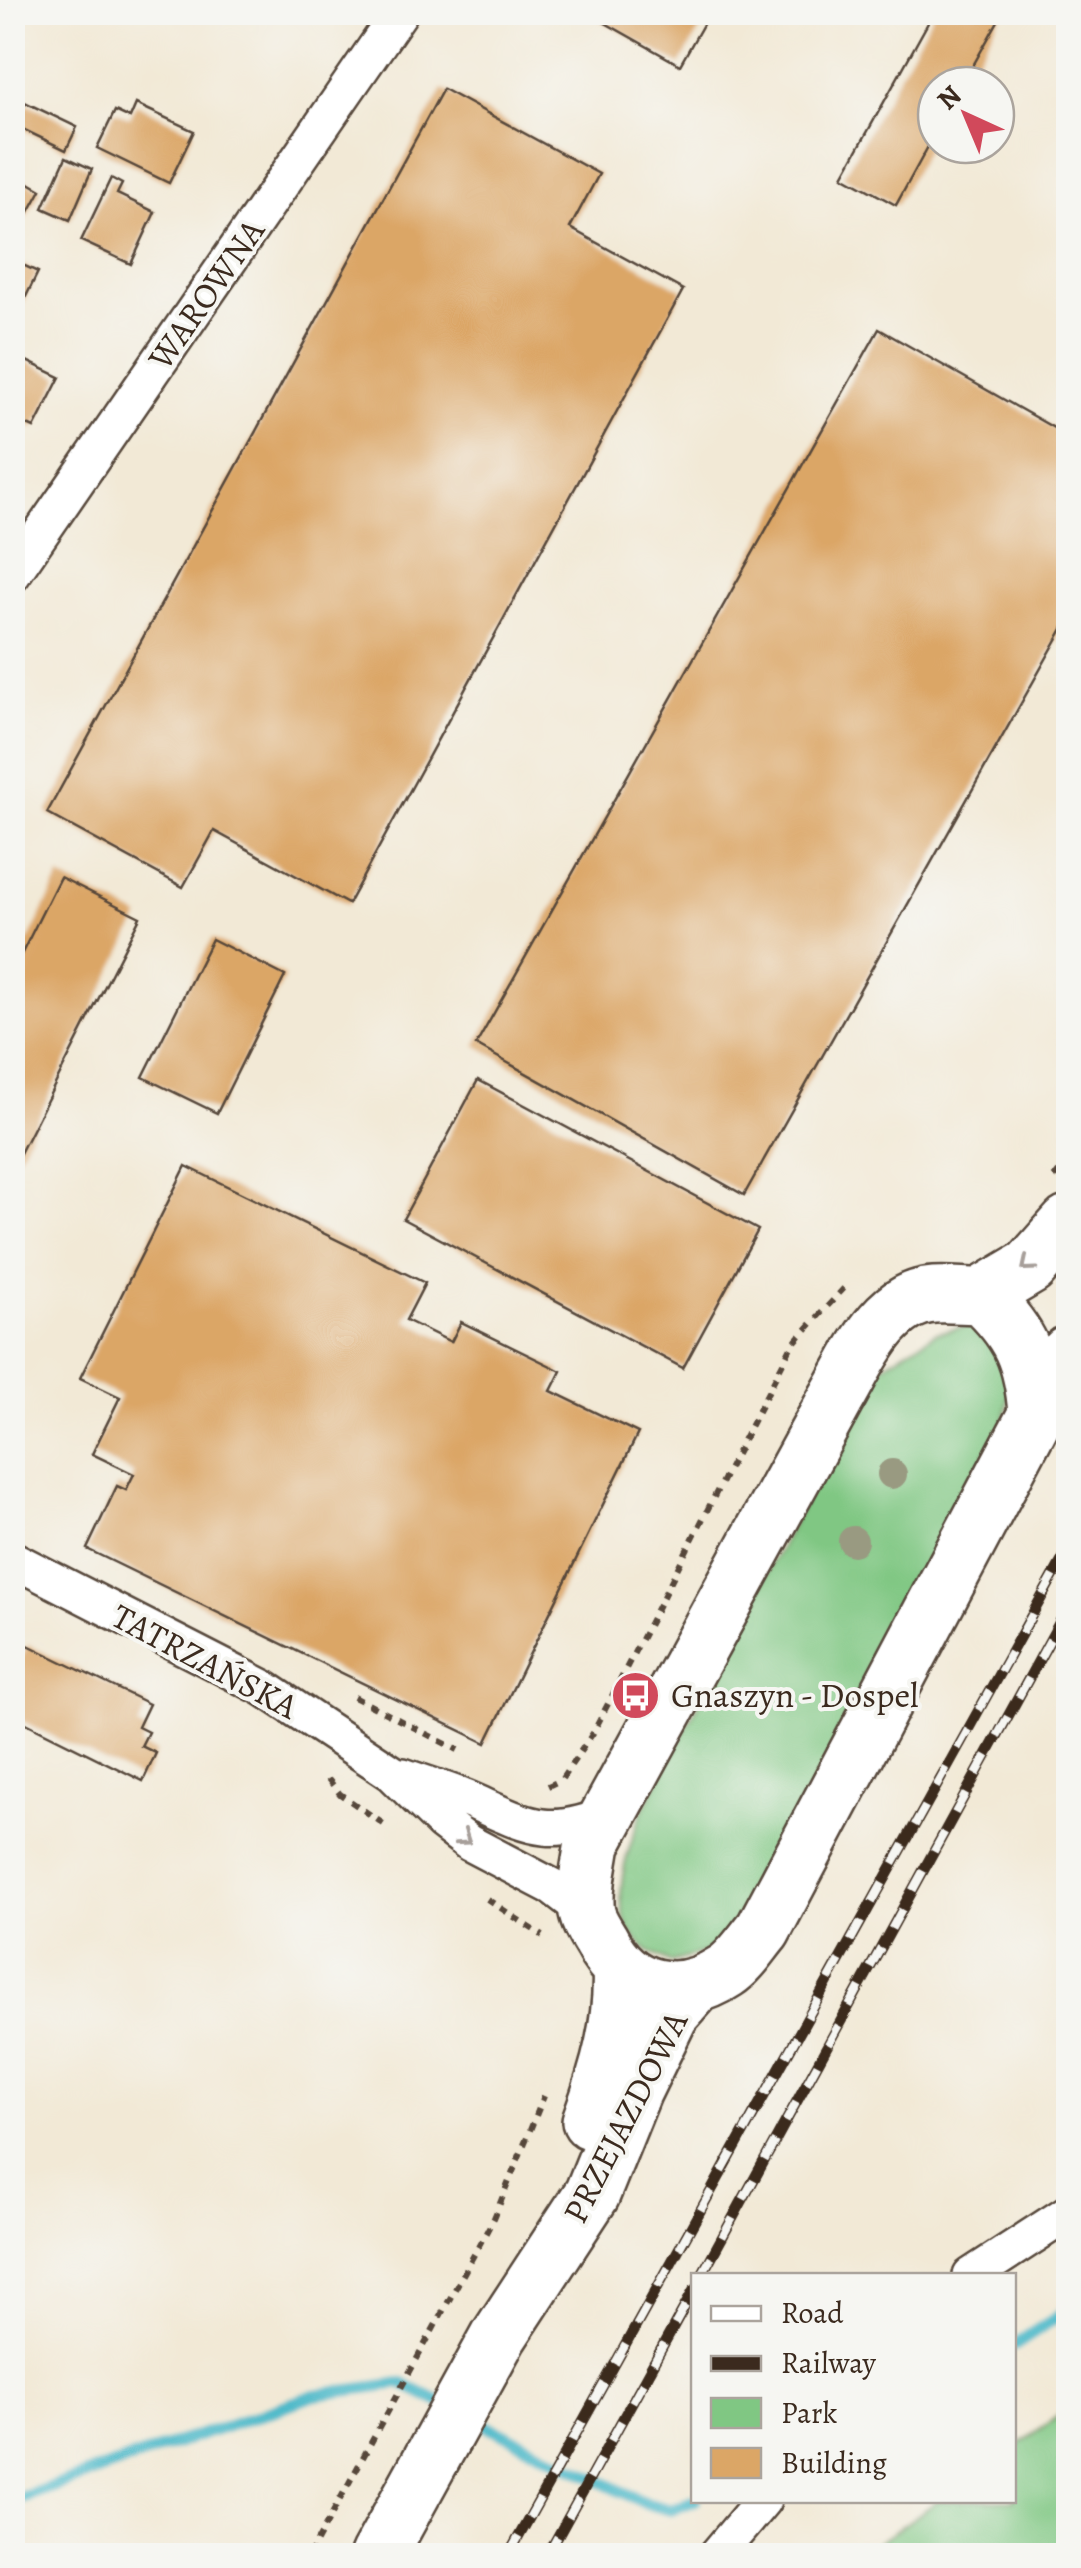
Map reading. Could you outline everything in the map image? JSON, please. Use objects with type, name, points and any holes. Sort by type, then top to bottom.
[{"type":"main road","points":[[695,1987],[665,1991],[639,1982],[620,1968],[604,1948],[567,1926],[593,1842],[878,1328],[900,1307],[930,1294],[980,1296],[1030,1267],[1068,1224]]},
{"type":"main road","points":[[980,1296],[1004,1318],[1021,1345],[1033,1374],[1036,1413]]},
{"type":"main road","name":"PRZEJAZDOWA","points":[[378,2556],[511,2317],[592,2194],[634,2090],[671,2014],[695,1987],[729,1969],[763,1930],[1068,1354]]},
{"type":"main road","name":"PRZEJAZDOWA","points":[[511,2317],[596,2102],[618,2026],[622,1998],[620,1968]]},
{"type":"street","name":"WAROWNA","points":[[12,575],[400,12]]},
{"type":"street","name":"TATRZAŃSKA","points":[[12,1559],[264,1688],[392,1773],[442,1823],[469,1843],[553,1887],[567,1926]]},
{"type":"street","name":"TATRZAŃSKA","points":[[392,1773],[465,1798],[522,1824],[567,1828],[611,1813]]},
{"type":"street","points":[[976,2273],[1068,2213]]},
{"type":"street","points":[[716,2556],[760,2503]]},
{"type":"path","points":[[534,1930],[567,1926]]},
{"type":"path","points":[[308,2556],[494,2218],[550,2080]]},
{"type":"green space","points":[[978,1324],[1007,1370],[1009,1393],[1004,1425],[751,1912],[707,1952],[670,1963],[643,1947],[624,1917],[621,1900],[625,1864],[642,1812],[872,1372],[936,1333]]},
{"type":"green space","points":[[1068,2409],[1068,2555],[860,2555],[935,2503],[1016,2503],[1016,2447]]},
{"type":"building","points":[[586,12],[710,12],[680,65]]},
{"type":"building","points":[[934,12],[1003,12],[973,65],[916,65],[918,165],[896,205],[843,176]]},
{"type":"building","points":[[443,89],[599,174],[570,228],[683,290],[348,904],[214,831],[183,887],[47,813]]},
{"type":"building","points":[[12,96],[77,127],[66,150],[12,124]]},
{"type":"building","points":[[136,104],[194,131],[169,183],[97,148],[115,111],[130,118]]},
{"type":"building","points":[[66,157],[92,169],[70,220],[43,208]]},
{"type":"building","points":[[17,176],[41,190],[26,217],[12,210],[12,184]]},
{"type":"building","points":[[111,178],[122,184],[117,194],[155,212],[131,264],[81,241]]},
{"type":"building","points":[[12,260],[38,272],[12,325]]},
{"type":"building","points":[[879,329],[1068,436],[1068,620],[744,1195],[476,1045]]},
{"type":"building","points":[[12,354],[60,377],[34,428],[12,418]]},
{"type":"building","points":[[60,877],[140,917],[12,1169],[12,973]]},
{"type":"building","points":[[212,939],[285,976],[217,1113],[143,1077]]},
{"type":"building","points":[[478,1080],[758,1230],[683,1368],[403,1219]]},
{"type":"building","points":[[186,1166],[425,1283],[406,1320],[451,1342],[461,1322],[561,1371],[551,1391],[638,1433],[486,1743],[87,1549],[117,1486],[126,1490],[134,1474],[92,1454],[120,1397],[80,1378]]},
{"type":"building","points":[[28,1645],[149,1704],[138,1727],[148,1732],[141,1746],[156,1753],[143,1781],[12,1716],[12,1676]]},
{"type":"waterway","points":[[1016,2344],[1068,2310]]},
{"type":"waterway","points":[[12,2501],[315,2395],[401,2383],[446,2405]]},
{"type":"waterway","points":[[468,2416],[645,2503],[671,2510],[691,2502]]},
{"type":"railway","points":[[508,2556],[1068,1550]]},
{"type":"railway","points":[[703,2273],[1068,1607]]},
{"type":"railway","points":[[547,2556],[691,2295]]},
{"type":"place","name":"Gnaszyn - Dospel","points":[[636,1695]]}]
